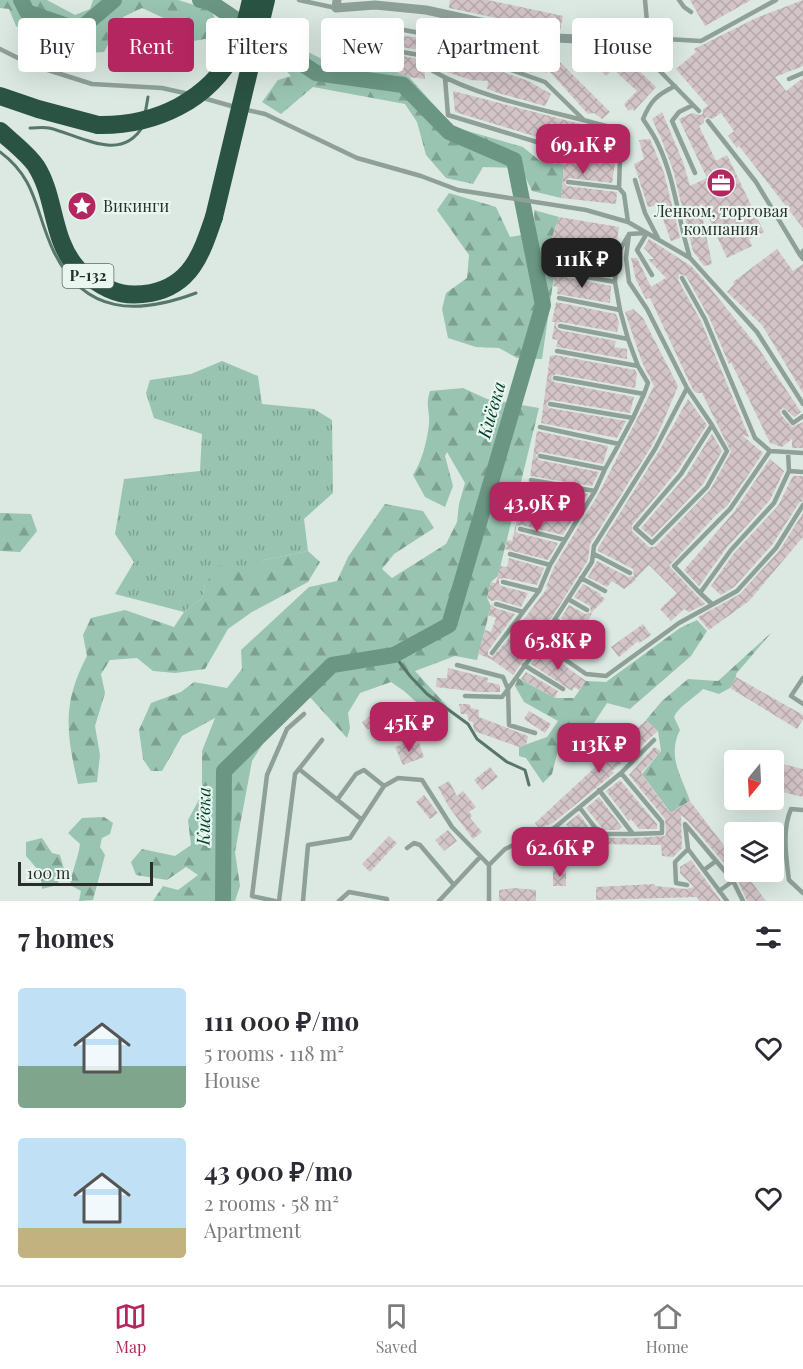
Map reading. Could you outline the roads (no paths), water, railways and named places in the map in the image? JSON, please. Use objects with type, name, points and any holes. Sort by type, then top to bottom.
[{"type":"highway","points":[[0,96],[98,125],[119,125],[152,119],[188,102],[215,80],[236,49],[251,0]]},
{"type":"highway","name":"Р-132","points":[[0,131],[36,166],[45,186],[60,238],[77,268],[110,291],[136,296],[159,291],[182,280],[202,254],[214,217],[266,0]]},
{"type":"street","points":[[337,4],[426,10],[555,38],[572,39]]},
{"type":"lane","points":[[299,0],[337,4]]},
{"type":"lane","points":[[645,0],[648,18]]},
{"type":"lane","points":[[679,0],[691,12]]},
{"type":"lane","points":[[673,39],[701,40],[776,0]]},
{"type":"lane","points":[[416,32],[382,26],[372,36],[374,45],[416,54]]},
{"type":"lane","points":[[0,49],[32,65],[92,84],[174,90],[265,114],[357,158],[421,176],[458,190],[586,210],[628,222],[690,258],[757,332],[803,404]]},
{"type":"lane","points":[[433,72],[506,100],[613,128],[620,158],[619,188],[624,194],[628,222]]},
{"type":"lane","points":[[517,72],[545,82],[584,120]]},
{"type":"lane","points":[[661,72],[699,111]]},
{"type":"lane","points":[[789,79],[803,73]]},
{"type":"lane","points":[[445,78],[448,115],[540,143],[620,158]]},
{"type":"lane","points":[[675,86],[660,93],[649,105],[643,119],[658,143],[670,176],[690,258]]},
{"type":"lane","points":[[693,105],[679,112],[672,120],[695,173]]},
{"type":"lane","points":[[708,121],[756,182],[802,255]]},
{"type":"lane","points":[[635,180],[645,213],[659,240]]},
{"type":"lane","points":[[568,182],[619,188]]},
{"type":"lane","points":[[629,234],[647,233]]},
{"type":"lane","points":[[647,233],[637,250],[652,275]]},
{"type":"lane","points":[[492,653],[539,591],[550,564],[595,491],[633,418],[648,383],[638,366],[628,339],[615,282],[617,255],[629,234]]},
{"type":"lane","points":[[629,234],[626,258],[629,282],[647,309],[687,388],[712,425],[727,451],[707,487],[652,543],[635,528],[681,474],[712,425]]},
{"type":"lane","points":[[563,244],[617,255]]},
{"type":"lane","points":[[559,272],[615,282]]},
{"type":"lane","points":[[682,278],[705,319],[755,438],[770,451],[803,453]]},
{"type":"lane","points":[[559,298],[620,310]]},
{"type":"lane","points":[[560,326],[628,339]]},
{"type":"lane","points":[[557,351],[638,366]]},
{"type":"lane","points":[[555,378],[644,394]]},
{"type":"lane","points":[[465,696],[502,697],[508,689],[541,643],[592,562],[594,546],[655,448],[687,388]]},
{"type":"lane","points":[[550,404],[633,418]]},
{"type":"lane","points":[[784,412],[793,423],[803,416]]},
{"type":"lane","points":[[540,427],[619,444]]},
{"type":"lane","points":[[712,604],[674,566],[729,509],[770,451]]},
{"type":"lane","points":[[700,593],[731,550],[774,503],[789,471],[788,452]]},
{"type":"lane","points":[[540,456],[605,469]]},
{"type":"lane","points":[[789,471],[803,472]]},
{"type":"lane","points":[[531,480],[595,491]]},
{"type":"lane","points":[[526,505],[579,517]]},
{"type":"lane","points":[[541,643],[586,674],[606,676],[679,623],[737,591],[776,548],[803,505]]},
{"type":"lane","points":[[520,529],[565,540]]},
{"type":"lane","points":[[510,554],[550,564]]},
{"type":"lane","points":[[594,554],[630,573]]},
{"type":"lane","points":[[581,578],[605,591]]},
{"type":"lane","points":[[503,582],[539,591]]},
{"type":"lane","points":[[568,599],[587,610]]},
{"type":"lane","points":[[496,604],[523,612]]},
{"type":"lane","points":[[555,619],[575,634]]},
{"type":"lane","points":[[456,664],[503,677],[508,689],[509,725],[535,733]]},
{"type":"lane","points":[[524,665],[563,689]]},
{"type":"lane","points":[[803,678],[791,696],[803,704]]},
{"type":"lane","points":[[304,714],[287,729],[267,775],[252,896],[277,901],[295,774],[322,740]]},
{"type":"lane","points":[[548,833],[621,773],[654,740]]},
{"type":"lane","points":[[299,769],[361,819]]},
{"type":"lane","points":[[336,800],[356,774],[364,770],[384,786]]},
{"type":"lane","points":[[489,901],[489,865],[505,849],[524,840],[548,833],[662,833],[662,822],[621,773]]},
{"type":"lane","points":[[303,901],[308,845],[350,838],[384,786],[398,778],[422,780],[452,826],[489,865]]},
{"type":"lane","points":[[599,790],[633,834]]},
{"type":"lane","points":[[580,808],[600,834]]},
{"type":"lane","points":[[803,810],[791,809],[787,818],[786,859],[789,880],[803,893]]},
{"type":"lane","points":[[724,870],[686,824],[688,849],[727,901]]},
{"type":"lane","points":[[407,848],[414,843],[420,845],[454,885]]},
{"type":"lane","points":[[687,885],[676,883],[675,862],[688,849]]},
{"type":"lane","points":[[439,901],[480,857]]},
{"type":"lane","points":[[704,870],[716,861]]},
{"type":"lane","points":[[719,891],[734,882],[743,901]]},
{"type":"lane","points":[[339,901],[349,892],[387,899],[387,901]]},
{"type":"waterway","name":"Киёвка","points":[[21,0],[27,12],[79,30],[114,0]]},
{"type":"waterway","name":"Киёвка","points":[[200,0],[210,2],[316,73],[403,85],[449,132],[514,160],[543,305],[449,625],[394,655],[332,665],[224,771],[223,901]]},
{"type":"waterway","points":[[145,114],[148,97]]},
{"type":"waterway","points":[[30,128],[49,128],[99,144],[112,145],[123,143],[134,137],[143,126]]},
{"type":"waterway","points":[[0,152],[22,174],[34,198],[54,252],[67,273],[81,288],[97,298],[114,304],[133,306],[153,305],[196,293]]},
{"type":"waterway","points":[[394,655],[427,694],[468,724],[477,739],[507,762],[525,770],[529,785]]},
{"type":"place","name":"Ленком, торговая компания","points":[[721,183]]},
{"type":"place","name":"Викинги","points":[[82,206]]}]
